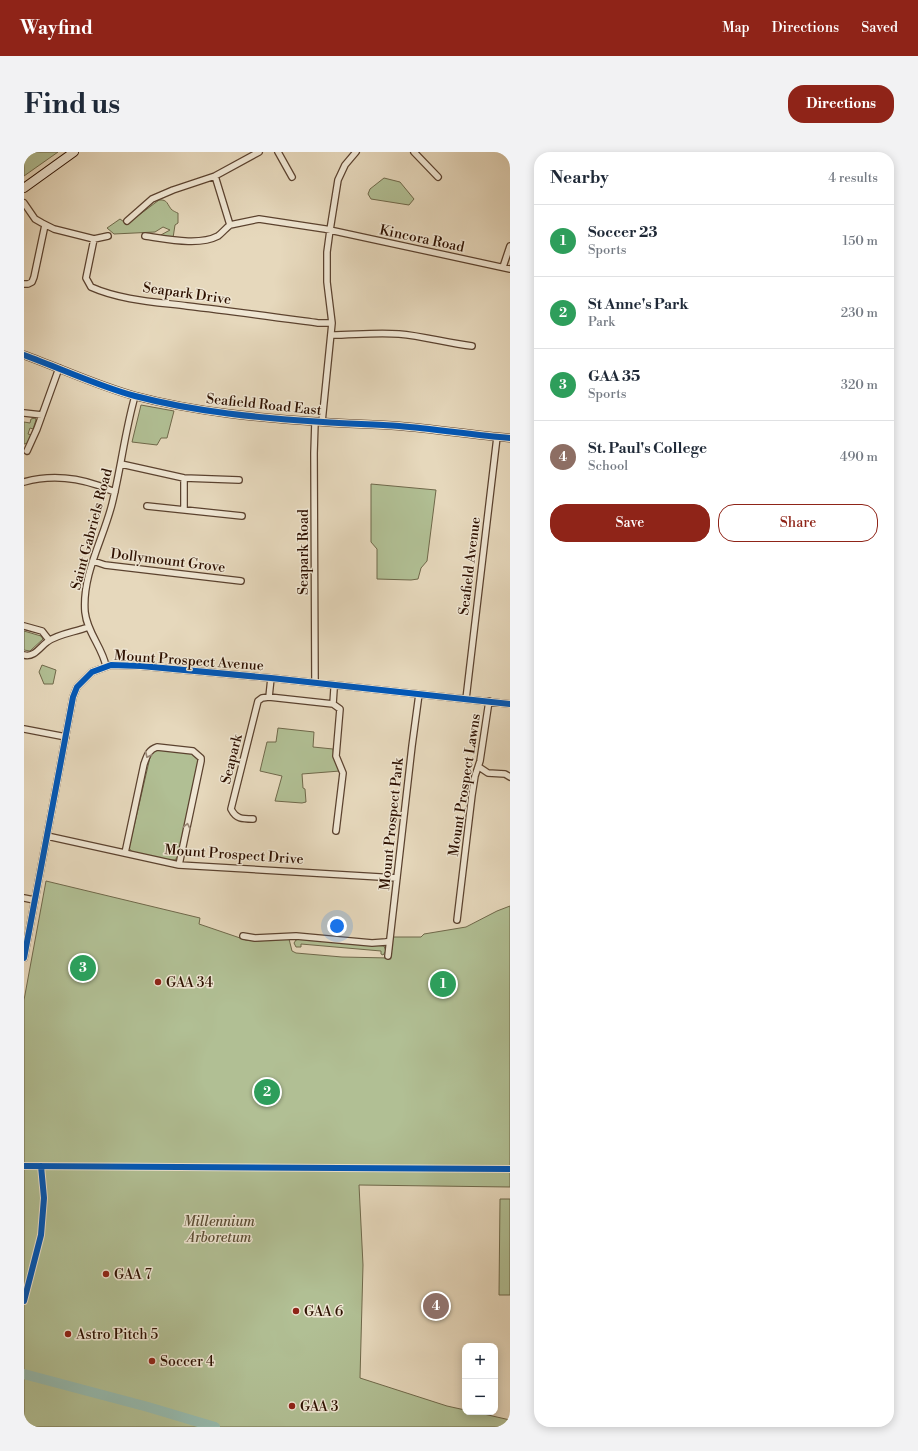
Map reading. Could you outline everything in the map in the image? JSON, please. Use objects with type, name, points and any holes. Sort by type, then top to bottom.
[{"type":"main road","points":[[24,188],[74,152]]},
{"type":"street","points":[[127,221],[152,199],[173,190],[215,176],[259,152]]},
{"type":"street","points":[[278,152],[292,177]]},
{"type":"street","name":"Seapark Road","points":[[316,682],[314,453],[332,323],[327,282],[327,260],[338,180],[345,165],[356,152]]},
{"type":"street","points":[[414,152],[438,177]]},
{"type":"street","points":[[145,236],[181,240],[208,240],[220,235],[230,225],[215,176]]},
{"type":"street","points":[[24,203],[35,219],[45,225],[94,239],[108,236]]},
{"type":"street","name":"Kincora Road","points":[[230,225],[259,219],[330,230],[510,270]]},
{"type":"street","points":[[24,284],[32,282],[34,277],[45,225]]},
{"type":"street","name":"Seapark Drive","points":[[94,239],[86,278],[90,287],[98,290],[117,296],[164,303],[318,323],[332,323]]},
{"type":"street","points":[[503,268],[510,246]]},
{"type":"street","points":[[331,335],[397,334],[424,337],[472,346]]},
{"type":"street","name":"Seafield Road East","points":[[24,354],[118,391],[193,409],[319,422],[398,426],[510,438]]},
{"type":"street","points":[[28,451],[59,368]]},
{"type":"street","name":"Saint Gabriels Road","points":[[106,666],[104,655],[88,627],[84,599],[92,561],[112,506],[135,396]]},
{"type":"street","points":[[24,413],[42,415]]},
{"type":"street","name":"Seafield Avenue","points":[[466,699],[497,437]]},
{"type":"street","points":[[121,464],[184,478],[239,480]]},
{"type":"street","points":[[24,482],[49,477],[66,478],[86,482],[115,492]]},
{"type":"street","points":[[184,478],[184,510]]},
{"type":"street","points":[[147,506],[242,516]]},
{"type":"street","name":"Dollymount Grove","points":[[92,561],[105,565],[241,581]]},
{"type":"street","points":[[24,626],[42,631],[48,640]]},
{"type":"street","points":[[24,655],[32,655],[48,640],[88,627]]},
{"type":"street","name":"Mount Prospect Avenue","points":[[24,958],[73,697],[77,687],[92,672],[111,665],[141,666],[316,682],[510,704]]},
{"type":"street","points":[[271,678],[269,697],[333,704],[340,710],[336,756],[343,773],[336,831]]},
{"type":"street","points":[[333,704],[334,689]]},
{"type":"street","name":"Mount Prospect Park","points":[[388,956],[419,694]]},
{"type":"street","name":"Seapark","points":[[253,819],[239,818],[233,814],[231,809],[258,701],[262,698],[269,697]]},
{"type":"street","name":"Mount Prospect Lawns","points":[[457,920],[472,795],[475,776],[479,768],[489,702]]},
{"type":"street","points":[[24,729],[66,737]]},
{"type":"street","points":[[125,853],[144,764],[148,752],[157,747],[193,751],[201,758],[201,761],[179,865]]},
{"type":"street","points":[[479,768],[488,772],[505,774],[510,777]]},
{"type":"street","name":"Mount Prospect Drive","points":[[47,836],[179,865],[397,878]]},
{"type":"street","points":[[24,898],[34,900]]},
{"type":"street","points":[[243,936],[255,938],[296,936],[372,943],[389,941]]},
{"type":"green space","points":[[28,152],[58,152],[24,176],[24,159]]},
{"type":"green space","points":[[384,178],[400,182],[414,199],[409,205],[371,199],[368,194],[370,189]]},
{"type":"green space","points":[[159,200],[166,201],[172,210],[178,213],[178,223],[175,225],[173,238],[159,236],[170,230],[163,227],[155,232],[114,234],[107,228],[120,219],[127,224]]},
{"type":"green space","points":[[141,405],[174,411],[167,438],[161,438],[157,445],[132,442]]},
{"type":"green space","points":[[35,418],[36,420],[33,429],[30,428],[28,434],[32,435],[28,443],[24,444],[24,422],[30,423],[31,419]]},
{"type":"green space","points":[[371,484],[436,490],[427,561],[421,568],[418,579],[377,579],[377,549],[371,542]]},
{"type":"green space","points":[[24,631],[41,636],[43,639],[30,651],[24,650]]},
{"type":"green space","points":[[42,665],[56,670],[53,684],[44,684],[39,672]]},
{"type":"green space","points":[[278,728],[314,732],[313,747],[333,749],[334,758],[340,771],[302,774],[306,802],[275,801],[282,776],[260,771],[267,742],[276,742]]},
{"type":"green space","points":[[156,749],[193,753],[198,756],[199,761],[178,856],[175,860],[133,853],[129,848],[151,753]]},
{"type":"green space","name":"Millennium Arboretum","points":[[46,881],[200,918],[199,924],[246,940],[256,941],[289,939],[292,951],[296,953],[342,957],[389,958],[392,949],[392,939],[394,937],[421,937],[424,934],[466,927],[510,906],[510,1187],[359,1185],[363,1265],[360,1378],[447,1406],[462,1409],[462,1415],[488,1415],[510,1420],[510,1427],[24,1427],[24,1000]]},
{"type":"green space","points":[[299,939],[384,946],[386,951],[383,955],[381,954],[381,951],[301,944],[301,947],[296,947],[294,943]]},
{"type":"green space","points":[[500,1199],[510,1199],[510,1295],[499,1295]]},
{"type":"waterway","points":[[24,1374],[148,1407],[215,1427]]},
{"type":"cycle path","points":[[24,355],[121,392],[158,402],[181,406],[252,416],[332,423],[399,426],[510,438]]},
{"type":"cycle path","points":[[24,958],[73,697],[77,687],[92,672],[111,665],[141,666],[271,678],[510,704]]},
{"type":"cycle path","points":[[24,1166],[510,1169]]},
{"type":"cycle path","points":[[24,1301],[41,1235],[44,1198],[41,1166]]},
{"type":"place","name":"GAA 35","points":[[83,968]]},
{"type":"place","name":"GAA 34","points":[[158,982]]},
{"type":"place","name":"Soccer 23","points":[[443,984]]},
{"type":"place","name":"St Anne's Park","points":[[267,1092]]},
{"type":"place","name":"GAA 7","points":[[106,1274]]},
{"type":"place","name":"St. Paul's College","points":[[436,1306]]},
{"type":"place","name":"GAA 6","points":[[296,1311]]},
{"type":"place","name":"Astro Pitch 5","points":[[68,1334]]},
{"type":"place","name":"Soccer 4","points":[[152,1361]]},
{"type":"place","name":"GAA 3","points":[[292,1406]]}]
